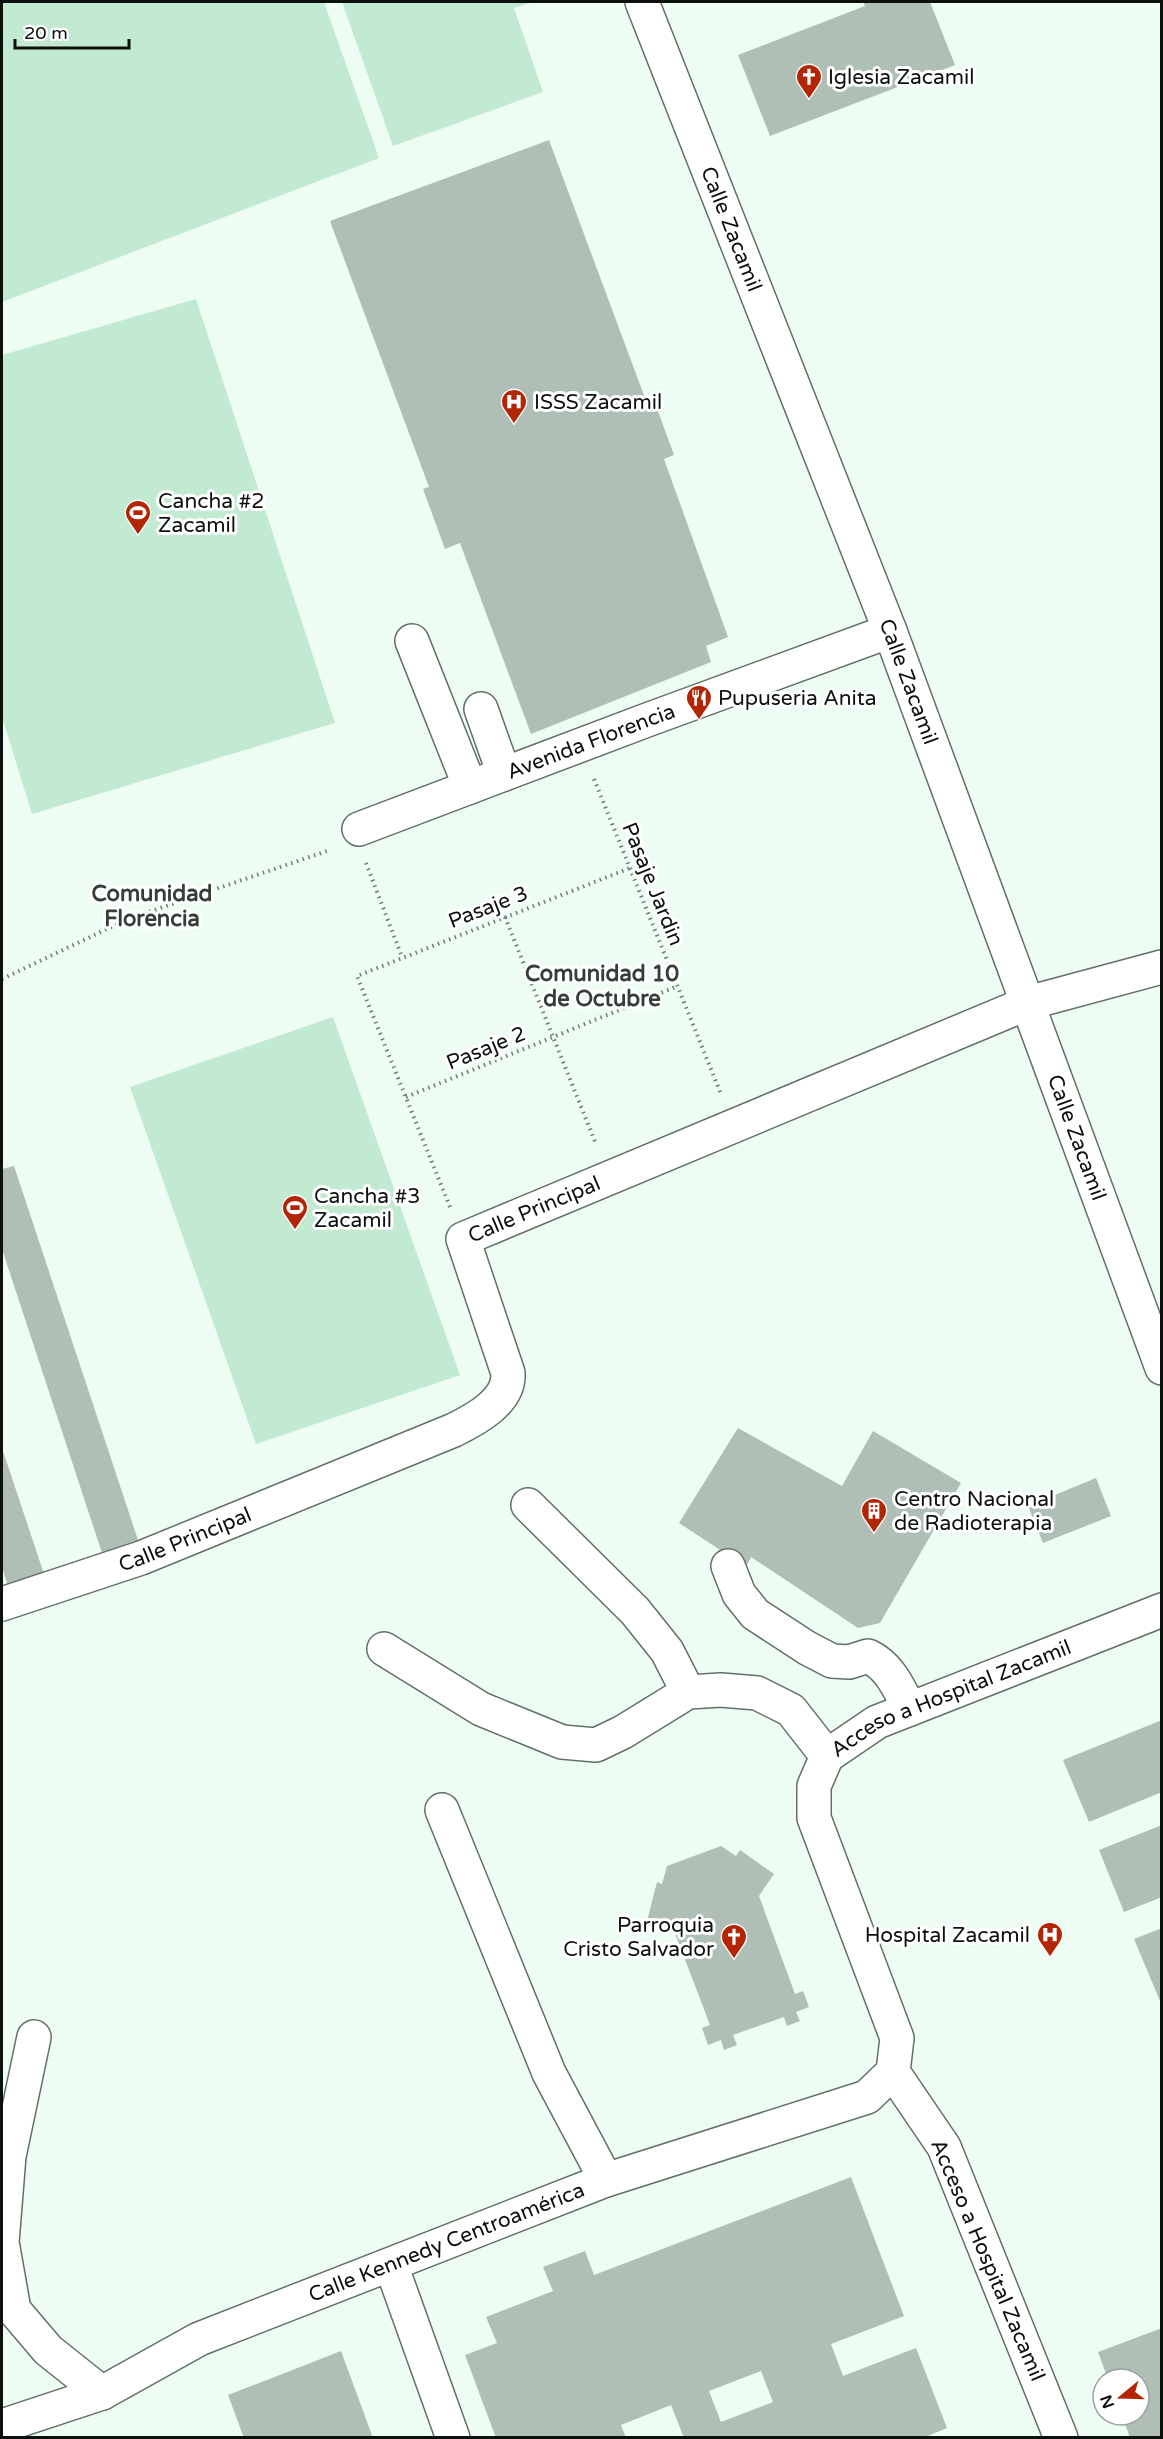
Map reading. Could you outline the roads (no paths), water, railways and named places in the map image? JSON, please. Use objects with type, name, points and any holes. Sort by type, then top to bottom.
[{"type":"street","name":"Calle Zacamil","points":[[642,2],[890,631],[1161,1368]]},
{"type":"street","name":"Avenida Florencia","points":[[347,839],[470,787],[890,631]]},
{"type":"street","points":[[412,641],[470,787]]},
{"type":"street","points":[[481,709],[504,774]]},
{"type":"street","points":[[1028,1003],[1161,967]]},
{"type":"street","name":"Calle Principal","points":[[2,1604],[141,1558],[454,1430],[500,1399],[509,1382],[508,1373],[463,1239],[1028,1003]]},
{"type":"street","points":[[528,1505],[635,1611],[666,1651],[688,1692]]},
{"type":"street","points":[[728,1566],[739,1594],[755,1614],[807,1648],[832,1661],[849,1662],[868,1656],[879,1661],[892,1677],[910,1709]]},
{"type":"street","name":"Acceso a Hospital Zacamil","points":[[1061,2438],[944,2147],[893,2072],[897,2038],[814,1818],[814,1786],[827,1756],[877,1722],[1161,1610]]},
{"type":"street","points":[[384,1649],[482,1709],[562,1742],[596,1745],[623,1732],[688,1692],[721,1690],[757,1694],[791,1710],[827,1756]]},
{"type":"street","points":[[442,1810],[549,2073],[606,2180]]},
{"type":"street","points":[[34,2037],[9,2156],[2,2242],[14,2310],[48,2350],[102,2393]]},
{"type":"street","name":"Calle Kennedy Centroamérica","points":[[2,2426],[102,2393],[199,2339],[606,2180],[867,2097],[893,2072]]},
{"type":"street","points":[[391,2265],[453,2438]]},
{"type":"place","name":"Iglesia Zacamil","points":[[809,100]]},
{"type":"place","name":"ISSS Zacamil","points":[[514,425]]},
{"type":"place","name":"Cancha #2 Zacamil","points":[[138,536]]},
{"type":"place","name":"Pupuseria Anita","points":[[699,721]]},
{"type":"place","name":"Cancha #3 Zacamil","points":[[295,1231]]},
{"type":"place","name":"Centro Nacional de Radioterapia","points":[[874,1534]]},
{"type":"place","name":"Hospital Zacamil","points":[[1050,1958]]},
{"type":"place","name":"Parroquia Cristo Salvador","points":[[734,1960]]},
{"type":"district","name":"Comunidad Florencia","points":[[152,906]]},
{"type":"district","name":"Comunidad 10 de Octubre","points":[[602,986]]}]
